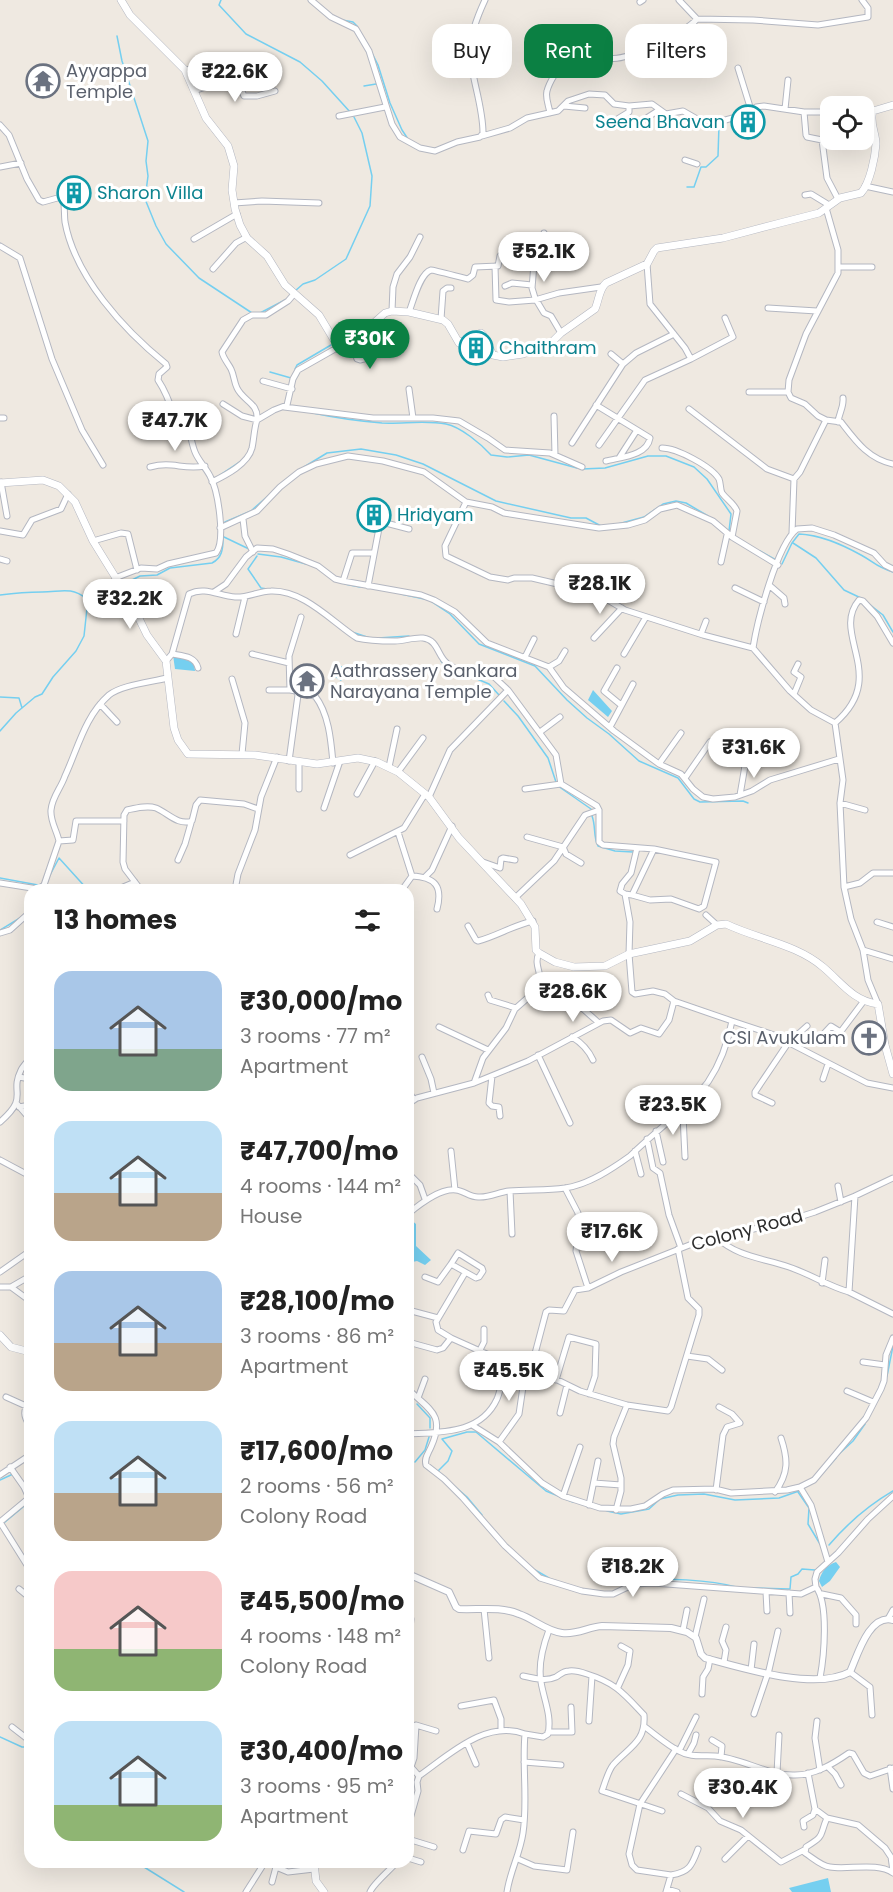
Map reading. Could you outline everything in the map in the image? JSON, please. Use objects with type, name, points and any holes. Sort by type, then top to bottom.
[{"type":"main road","points":[[121,0],[130,15],[185,70],[206,118],[228,146],[234,166],[232,190],[234,203],[247,237],[267,256],[292,292],[319,315],[337,345],[362,333],[386,313],[392,311],[441,319],[448,324],[459,343],[478,333],[483,334],[491,352],[497,356],[523,354],[542,348],[595,309],[600,301],[601,287],[610,280],[647,264],[657,248],[723,238],[819,213],[838,199],[861,193],[876,144],[874,133]]},
{"type":"main road","points":[[874,111],[893,105]]},
{"type":"main road","points":[[1,482],[43,480],[59,486],[75,502],[93,542],[147,635],[163,658],[174,728],[185,752],[192,755],[242,754],[277,757],[299,763],[337,762],[353,758],[375,761],[399,772],[427,795],[459,838],[515,898],[536,927],[535,947],[539,953],[555,962],[574,967],[605,966],[629,954],[690,941],[717,925],[726,924],[806,955],[822,966],[854,997],[863,1002],[878,1004],[892,1071]]},
{"type":"main road","points":[[0,1335],[11,1347],[24,1350]]},
{"type":"main road","points":[[314,1868],[316,1881],[324,1892]]},
{"type":"street","points":[[311,0],[331,17],[356,29],[369,51],[392,124],[400,137],[420,148],[435,151],[457,142],[510,128],[527,118],[550,113],[564,106],[568,101],[594,94],[605,95],[614,104],[629,106],[652,104],[666,114],[683,111],[697,119],[718,122],[764,106],[820,112]]},
{"type":"street","points":[[482,135],[480,99],[470,49],[484,0]]},
{"type":"street","points":[[679,0],[697,19]]},
{"type":"street","points":[[550,113],[546,94],[551,79],[567,59],[586,43],[599,43],[609,58],[621,59],[678,34],[697,19],[818,25],[868,17],[868,8],[862,0]]},
{"type":"street","points":[[185,70],[193,69],[206,58]]},
{"type":"street","points":[[738,68],[751,110]]},
{"type":"street","points":[[194,91],[214,84],[237,80],[244,96],[258,96],[275,91]]},
{"type":"street","points":[[785,109],[788,80]]},
{"type":"street","points":[[564,106],[585,108]]},
{"type":"street","points":[[611,123],[629,112],[629,106]]},
{"type":"street","points":[[339,116],[385,107]]},
{"type":"street","points":[[642,120],[659,110]]},
{"type":"street","points":[[804,112],[807,137],[822,140],[827,178],[838,199]]},
{"type":"street","points":[[0,126],[9,135],[27,179],[41,201],[61,197],[63,199],[65,222],[71,240],[96,292],[134,336],[166,364],[167,367],[157,378],[168,396],[170,408],[176,418],[187,420],[196,455],[214,481],[222,528],[216,553],[168,564],[157,569],[137,570],[119,584]]},
{"type":"street","points":[[685,160],[697,164]]},
{"type":"street","points":[[0,166],[21,163]]},
{"type":"street","points":[[865,186],[893,192]]},
{"type":"street","points":[[805,195],[811,194],[828,206],[838,250],[838,267],[832,285],[798,356],[789,380],[788,392],[791,398],[805,404],[818,416],[826,420],[841,422],[861,448],[893,464]]},
{"type":"street","points":[[234,203],[262,201],[319,203]]},
{"type":"street","points":[[194,239],[237,214]]},
{"type":"street","points":[[544,233],[543,256],[534,264],[532,285],[536,300],[544,314],[551,316],[561,333]]},
{"type":"street","points":[[213,269],[236,243],[247,237]]},
{"type":"street","points":[[392,311],[393,287],[397,274],[410,257],[420,237]]},
{"type":"street","points":[[0,246],[20,258],[52,359],[78,422],[103,465]]},
{"type":"street","points":[[409,312],[422,276],[429,271],[468,279],[473,275],[475,267],[498,266],[502,254],[522,253]]},
{"type":"street","points":[[647,264],[650,304],[691,359]]},
{"type":"street","points":[[495,266],[496,300],[536,300],[559,293],[601,287]]},
{"type":"street","points":[[838,267],[872,267]]},
{"type":"street","points":[[505,286],[532,285]]},
{"type":"street","points":[[441,319],[443,291],[451,288]]},
{"type":"street","points":[[214,481],[246,459],[252,449],[255,420],[258,413],[253,404],[238,391],[222,352],[243,320],[252,315],[266,315],[288,301],[292,292]]},
{"type":"street","points":[[768,308],[818,311]]},
{"type":"street","points":[[599,445],[645,380],[733,337],[725,318]]},
{"type":"street","points":[[350,340],[357,359],[371,357],[362,333]]},
{"type":"street","points":[[572,443],[623,364],[636,353],[674,334]]},
{"type":"street","points":[[284,407],[289,401],[298,370],[335,349],[337,345]]},
{"type":"street","points":[[611,354],[623,364]]},
{"type":"street","points":[[263,381],[291,389]]},
{"type":"street","points":[[409,388],[413,418]]},
{"type":"street","points":[[749,392],[788,392]]},
{"type":"street","points":[[838,422],[839,413],[844,406],[843,398]]},
{"type":"street","points":[[223,404],[242,416],[255,420],[284,407],[373,418],[433,418],[459,421],[505,450],[555,455],[582,467]]},
{"type":"street","points":[[596,405],[650,438],[649,444],[641,452],[606,461]]},
{"type":"street","points":[[170,408],[176,406],[182,411],[193,409]]},
{"type":"street","points":[[689,409],[767,469],[794,479]]},
{"type":"street","points":[[554,416],[555,455]]},
{"type":"street","points":[[753,648],[769,585],[792,533],[794,479],[826,420]]},
{"type":"street","points":[[620,458],[637,430]]},
{"type":"street","points":[[662,448],[678,452],[706,467],[718,478],[721,491],[737,511],[721,562]]},
{"type":"street","points":[[222,528],[257,511],[280,487],[299,472],[316,464],[348,456],[383,461],[424,472],[466,502],[492,507],[504,513],[599,528],[628,525],[645,520],[660,509],[677,505],[706,518],[729,536],[778,565]]},
{"type":"street","points":[[150,467],[175,464],[185,469],[204,466]]},
{"type":"street","points":[[1,482],[7,516]]},
{"type":"street","points":[[0,531],[23,535],[32,520],[61,509],[68,494]]},
{"type":"street","points":[[466,502],[445,546],[446,556],[490,577],[508,580],[532,578],[596,593],[622,608],[646,617],[753,648],[811,710],[835,723]]},
{"type":"street","points":[[243,519],[245,536],[253,552]]},
{"type":"street","points":[[369,586],[380,522],[409,529]]},
{"type":"street","points":[[792,533],[804,528],[834,535],[874,553],[885,565],[893,569]]},
{"type":"street","points":[[93,542],[121,533],[128,534],[137,570]]},
{"type":"street","points":[[214,592],[226,584],[257,548],[273,549],[318,566],[335,579],[421,595],[434,600],[455,612],[487,642],[549,667],[564,688],[635,748],[685,778],[693,789],[703,796],[713,799],[740,795],[770,780],[839,759]]},
{"type":"street","points":[[343,581],[352,553],[374,553]]},
{"type":"street","points":[[318,566],[323,559]]},
{"type":"street","points":[[0,560],[8,561]]},
{"type":"street","points":[[769,585],[784,598],[785,604]]},
{"type":"street","points":[[735,588],[764,602]]},
{"type":"street","points":[[172,654],[189,594],[201,591],[233,597],[245,597],[272,590],[287,593],[304,600],[357,638],[395,641],[423,638],[438,647],[447,663],[473,675],[493,676],[508,690],[556,755],[561,784]]},
{"type":"street","points":[[236,634],[245,597]]},
{"type":"street","points":[[835,723],[848,712],[859,687],[860,662],[850,624],[852,609],[859,600],[863,601],[877,616],[893,643]]},
{"type":"street","points":[[594,638],[622,608]]},
{"type":"street","points":[[290,690],[291,647],[301,617]]},
{"type":"street","points":[[624,654],[646,617]]},
{"type":"street","points":[[701,634],[706,621]]},
{"type":"street","points":[[525,657],[534,639]]},
{"type":"street","points":[[549,667],[559,661],[565,651]]},
{"type":"street","points":[[163,658],[172,654],[190,658],[197,663],[198,668]]},
{"type":"street","points":[[252,654],[289,663]]},
{"type":"street","points":[[794,694],[801,678],[794,672],[798,664]]},
{"type":"street","points":[[617,668],[604,691],[621,705]]},
{"type":"street","points":[[42,884],[59,841],[50,815],[51,808],[80,739],[100,704],[116,691],[167,678]]},
{"type":"street","points":[[232,679],[245,723],[242,754]]},
{"type":"street","points":[[610,727],[633,684]]},
{"type":"street","points":[[269,690],[290,690],[315,696],[321,703],[337,762],[324,808]]},
{"type":"street","points":[[350,855],[404,828],[427,795],[450,750],[508,690]]},
{"type":"street","points":[[289,761],[297,693]]},
{"type":"street","points":[[100,704],[117,722]]},
{"type":"street","points":[[540,732],[560,717]]},
{"type":"street","points":[[835,723],[843,787],[840,803],[844,887],[851,919],[863,950],[868,980],[878,1004]]},
{"type":"street","points":[[389,767],[397,729]]},
{"type":"street","points":[[659,764],[681,733]]},
{"type":"street","points":[[399,772],[423,738]]},
{"type":"street","points":[[685,778],[710,742]]},
{"type":"street","points":[[236,884],[255,830],[258,809],[277,757]]},
{"type":"street","points":[[740,795],[746,760]]},
{"type":"street","points":[[357,794],[375,761]]},
{"type":"street","points":[[299,763],[299,789]]},
{"type":"street","points":[[525,789],[561,784],[594,802],[599,810],[599,842],[603,845],[654,849],[716,862],[704,906],[699,909],[672,899],[650,900],[620,891],[622,884],[631,873],[637,848]]},
{"type":"street","points":[[178,861],[196,805],[200,800],[244,804],[258,809]]},
{"type":"street","points":[[840,803],[865,810]]},
{"type":"street","points":[[130,884],[135,882],[124,869],[123,862],[124,812],[148,807],[156,808],[184,823],[191,823]]},
{"type":"street","points":[[515,898],[554,861],[585,815],[599,810]]},
{"type":"street","points":[[59,841],[73,840],[76,821],[124,821]]},
{"type":"street","points":[[425,877],[432,870],[452,826]]},
{"type":"street","points":[[398,832],[412,876]]},
{"type":"street","points":[[527,837],[563,848],[566,854],[581,863]]},
{"type":"street","points":[[632,895],[641,872],[654,849]]},
{"type":"street","points":[[483,862],[500,868],[501,859],[515,860]]},
{"type":"street","points":[[634,861],[641,872]]},
{"type":"street","points":[[844,887],[860,883],[873,873],[893,873]]},
{"type":"street","points":[[412,876],[425,877],[435,884],[439,892],[437,909]]},
{"type":"street","points":[[406,884],[412,876]]},
{"type":"street","points":[[0,883],[24,887]]},
{"type":"street","points":[[625,894],[630,922],[629,954],[632,992],[640,994],[653,991],[665,994],[674,1001],[774,1035],[867,1083],[893,1088]]},
{"type":"street","points":[[706,915],[717,925]]},
{"type":"street","points":[[0,933],[10,930],[24,917]]},
{"type":"street","points":[[468,926],[478,941],[507,931],[519,924],[533,921]]},
{"type":"street","points":[[877,922],[893,927]]},
{"type":"street","points":[[863,950],[893,959]]},
{"type":"street","points":[[474,1083],[479,1065],[506,1028],[516,1008],[540,987],[541,976],[536,959],[539,953]]},
{"type":"street","points":[[599,1023],[582,1008],[582,1003],[604,994]]},
{"type":"street","points":[[488,995],[490,1000],[516,1008]]},
{"type":"street","points":[[414,1101],[492,1076],[599,1023],[611,1020],[630,1033],[641,1028],[658,1034],[669,1020],[674,1001]]},
{"type":"street","points":[[818,1040],[831,1026],[842,1030],[863,1002]]},
{"type":"street","points":[[414,1209],[425,1199],[455,1190],[477,1198],[510,1191],[565,1188],[586,1182],[617,1165],[680,1110],[708,1082],[722,1055],[732,1022]]},
{"type":"street","points":[[772,1102],[755,1095],[755,1092],[788,1043],[807,1026]]},
{"type":"street","points":[[439,1027],[488,1050]]},
{"type":"street","points":[[572,1037],[589,1052],[593,1060]]},
{"type":"street","points":[[538,1055],[570,1123]]},
{"type":"street","points":[[422,1057],[434,1093]]},
{"type":"street","points":[[823,1079],[828,1064]]},
{"type":"street","points":[[0,1122],[18,1105],[17,1084],[24,1066]]},
{"type":"street","points":[[492,1076],[489,1103],[499,1107],[500,1116]]},
{"type":"street","points":[[19,1077],[24,1078]]},
{"type":"street","points":[[18,1105],[24,1105]]},
{"type":"street","points":[[18,1105],[24,1112]]},
{"type":"street","points":[[680,1110],[683,1116],[685,1157]]},
{"type":"street","points":[[656,1131],[663,1162]]},
{"type":"street","points":[[465,1273],[438,1318],[438,1330],[509,1364],[529,1367],[589,1394],[627,1405],[668,1411],[687,1356],[699,1309],[688,1298],[680,1248],[669,1215],[660,1173],[653,1168],[647,1139]]},
{"type":"street","points":[[451,1151],[455,1190]]},
{"type":"street","points":[[635,1151],[640,1174]]},
{"type":"street","points":[[0,1160],[24,1173]]},
{"type":"street","name":"Colony Road","points":[[529,1367],[534,1360],[546,1312],[564,1311],[575,1290],[588,1288],[621,1272],[706,1239],[780,1222],[841,1202],[893,1178]]},
{"type":"street","points":[[414,1179],[420,1185],[425,1199]]},
{"type":"street","points":[[838,1186],[841,1202]]},
{"type":"street","points":[[565,1188],[578,1213],[576,1251],[588,1288]]},
{"type":"street","points":[[510,1191],[512,1234]]},
{"type":"street","points":[[849,1292],[855,1196]]},
{"type":"street","points":[[717,1238],[740,1253],[790,1267],[893,1314]]},
{"type":"street","points":[[426,1276],[438,1282],[458,1253],[483,1269],[477,1278],[451,1264]]},
{"type":"street","points":[[0,1272],[24,1255]]},
{"type":"street","points":[[822,1283],[825,1260]]},
{"type":"street","points":[[0,1287],[11,1287],[24,1279]]},
{"type":"street","points":[[11,1287],[24,1297]]},
{"type":"street","points":[[414,1312],[438,1318]]},
{"type":"street","points":[[480,1350],[484,1342],[484,1329]]},
{"type":"street","points":[[556,1380],[568,1337],[596,1344],[595,1376],[589,1394]]},
{"type":"street","points":[[414,1344],[437,1350],[451,1338]]},
{"type":"street","points":[[472,1425],[499,1442],[542,1483],[563,1496],[589,1505],[631,1509],[645,1506],[673,1490],[716,1490],[731,1493],[775,1492],[800,1487],[814,1480],[866,1418],[884,1381],[886,1354],[893,1338]]},
{"type":"street","points":[[687,1356],[708,1359],[722,1370]]},
{"type":"street","points":[[863,1362],[885,1365]]},
{"type":"street","points":[[414,1434],[451,1431],[479,1422],[490,1411],[509,1364]]},
{"type":"street","points":[[499,1442],[519,1414],[524,1380],[529,1367]]},
{"type":"street","points":[[418,1398],[424,1379]]},
{"type":"street","points":[[560,1413],[567,1386]]},
{"type":"street","points":[[847,1391],[873,1402]]},
{"type":"street","points":[[414,1394],[435,1415],[437,1432],[425,1458],[426,1465],[444,1479],[505,1546],[540,1578],[582,1591],[604,1594],[614,1594],[634,1584],[653,1583],[801,1594],[816,1587]]},
{"type":"street","points":[[6,1397],[24,1403]]},
{"type":"street","points":[[616,1509],[621,1485],[614,1437],[627,1405]]},
{"type":"street","points":[[716,1490],[723,1435],[727,1428],[740,1423],[732,1414],[719,1407]]},
{"type":"street","points":[[775,1492],[783,1481],[786,1468],[781,1438]]},
{"type":"street","points":[[563,1496],[580,1447]]},
{"type":"street","points":[[0,1475],[24,1459]]},
{"type":"street","points":[[589,1505],[598,1461]]},
{"type":"street","points":[[10,1467],[24,1487]]},
{"type":"street","points":[[594,1483],[621,1485]]},
{"type":"street","points":[[800,1487],[811,1504],[828,1562]]},
{"type":"street","points":[[820,1678],[825,1647],[822,1594],[816,1587],[815,1579],[817,1572],[893,1496]]},
{"type":"street","points":[[24,1502],[0,1522],[24,1560]]},
{"type":"street","points":[[414,1577],[449,1592],[459,1610],[484,1608],[518,1613],[549,1630],[574,1634],[602,1626],[682,1630],[695,1637]]},
{"type":"street","points":[[19,1589],[24,1593]]},
{"type":"street","points":[[766,1592],[767,1611]]},
{"type":"street","points":[[789,1593],[790,1613]]},
{"type":"street","points":[[822,1594],[841,1598],[856,1615],[856,1624]]},
{"type":"street","points":[[704,1599],[695,1637],[701,1654],[710,1659],[766,1674],[803,1680],[839,1677],[850,1672],[867,1635],[876,1625],[890,1620],[893,1610]]},
{"type":"street","points":[[484,1608],[489,1658]]},
{"type":"street","points":[[682,1630],[687,1610]]},
{"type":"street","points":[[724,1662],[726,1650],[722,1641],[726,1627]]},
{"type":"street","points":[[414,1805],[419,1776],[467,1743],[493,1730],[518,1731],[543,1737],[548,1732],[549,1717],[540,1679],[543,1646],[549,1630]]},
{"type":"street","points":[[754,1714],[769,1670],[778,1631]]},
{"type":"street","points":[[751,1670],[754,1644]]},
{"type":"street","points":[[618,1687],[630,1658],[630,1651],[621,1646]]},
{"type":"street","points":[[702,1694],[703,1677],[710,1659]]},
{"type":"street","points":[[523,1676],[540,1679],[553,1678],[568,1671],[592,1676],[618,1687],[644,1715],[645,1727],[635,1746],[612,1766],[602,1791],[662,1811]]},
{"type":"street","points":[[850,1672],[870,1687],[872,1715]]},
{"type":"street","points":[[590,1721],[592,1676]]},
{"type":"street","points":[[460,1706],[494,1700],[501,1719],[501,1731]]},
{"type":"street","points":[[548,1732],[572,1731],[571,1707]]},
{"type":"street","points":[[696,1717],[677,1750],[640,1804],[629,1854],[632,1865],[638,1870],[671,1875],[684,1873],[689,1869],[698,1849]]},
{"type":"street","points":[[817,1721],[815,1738],[820,1770]]},
{"type":"street","points":[[414,1735],[416,1725],[436,1731]]},
{"type":"street","points":[[12,1726],[24,1736]]},
{"type":"street","points":[[645,1727],[677,1750],[696,1757],[722,1757],[795,1776],[828,1767],[849,1753],[853,1754],[864,1773],[870,1776],[892,1768],[893,1789]]},
{"type":"street","points":[[507,1892],[509,1877],[518,1859],[524,1820],[525,1734]]},
{"type":"street","points":[[688,1754],[696,1735]]},
{"type":"street","points":[[777,1773],[780,1735]]},
{"type":"street","points":[[712,1740],[722,1746],[722,1757]]},
{"type":"street","points":[[467,1743],[476,1764]]},
{"type":"street","points":[[524,1762],[561,1765]]},
{"type":"street","points":[[828,1767],[841,1785]]},
{"type":"street","points":[[414,1770],[419,1776]]},
{"type":"street","points":[[804,1827],[803,1821],[813,1815],[815,1809],[808,1773]]},
{"type":"street","points":[[681,1794],[708,1808],[720,1821],[748,1836],[781,1862],[804,1850],[823,1834],[827,1818]]},
{"type":"street","points":[[804,1850],[831,1868],[861,1867],[893,1872],[891,1857],[885,1848],[858,1825],[827,1818],[815,1809]]},
{"type":"street","points":[[463,1850],[469,1831],[496,1834],[501,1820],[505,1817],[524,1820]]},
{"type":"street","points":[[518,1859],[544,1868],[567,1870],[573,1832]]},
{"type":"street","points":[[725,1859],[748,1836]]},
{"type":"street","points":[[414,1841],[434,1846]]},
{"type":"street","points":[[414,1860],[421,1863]]},
{"type":"street","points":[[246,1892],[261,1868]]},
{"type":"street","points":[[272,1882],[274,1868]]},
{"type":"street","points":[[282,1868],[288,1872],[303,1868]]},
{"type":"street","points":[[370,1892],[371,1888],[392,1868]]},
{"type":"street","points":[[671,1875],[666,1890],[677,1892]]},
{"type":"water","points":[[173,655],[194,663],[195,671],[175,669]]},
{"type":"water","points":[[337,664],[349,670],[341,681],[332,675]]},
{"type":"water","points":[[593,690],[612,711],[608,717],[588,700]]},
{"type":"water","points":[[414,1222],[416,1224],[416,1246],[431,1260],[425,1265],[414,1262]]},
{"type":"water","points":[[836,1562],[840,1567],[830,1581],[822,1587],[819,1581],[821,1575],[827,1567]]},
{"type":"water","points":[[828,1878],[831,1892],[792,1892],[789,1888]]},
{"type":"waterway","points":[[221,0],[219,5],[246,34],[300,62],[322,81],[351,113]]},
{"type":"waterway","points":[[342,20],[353,22],[357,26]]},
{"type":"waterway","points":[[117,36],[122,61],[148,141],[146,161],[148,176],[145,199],[156,226],[166,244],[199,278],[252,313]]},
{"type":"waterway","points":[[367,43],[378,65],[390,103],[408,139]]},
{"type":"waterway","points":[[364,86],[376,84]]},
{"type":"waterway","points":[[295,291],[346,259],[370,206],[372,176],[362,133],[354,117]]},
{"type":"waterway","points":[[687,187],[694,187],[701,167],[706,167],[718,156],[719,125]]},
{"type":"waterway","points":[[260,313],[285,300]]},
{"type":"waterway","points":[[346,338],[365,327]]},
{"type":"waterway","points":[[295,369],[297,365],[331,345]]},
{"type":"waterway","points":[[270,372],[291,378]]},
{"type":"waterway","points":[[313,413],[382,423],[446,424],[464,432],[491,455],[507,457],[529,455],[577,468]]},
{"type":"waterway","points":[[304,467],[327,453],[361,449],[396,455],[423,464],[496,501],[571,518],[586,518],[601,526]]},
{"type":"waterway","points":[[582,469],[605,468],[648,456],[666,456],[694,467],[707,479],[731,514],[729,531]]},
{"type":"waterway","points":[[220,475],[241,461]]},
{"type":"waterway","points":[[225,522],[251,511],[268,496]]},
{"type":"waterway","points":[[618,524],[644,517],[663,504],[676,501],[686,503],[708,516]]},
{"type":"waterway","points":[[782,564],[799,534],[823,538],[838,544],[893,572]]},
{"type":"waterway","points":[[224,537],[249,549]]},
{"type":"waterway","points":[[124,584],[140,576],[157,575],[170,568],[212,563],[221,553],[223,539]]},
{"type":"waterway","points":[[793,543],[816,558],[844,590],[863,599]]},
{"type":"waterway","points":[[760,551],[776,560]]},
{"type":"waterway","points":[[258,554],[306,564]]},
{"type":"waterway","points":[[257,556],[248,569],[261,588],[267,589]]},
{"type":"waterway","points":[[345,584],[360,587]]},
{"type":"waterway","points":[[0,731],[16,713],[42,694],[53,677],[76,651],[84,636],[88,599],[101,596],[119,586]]},
{"type":"waterway","points":[[0,595],[65,591],[75,592],[87,599]]},
{"type":"waterway","points":[[401,594],[429,600],[450,614],[479,644],[535,666],[587,718],[639,761],[678,778],[694,799],[700,802],[743,801],[748,803]]},
{"type":"waterway","points":[[869,604],[883,615],[893,632]]},
{"type":"waterway","points":[[352,632],[370,638]]},
{"type":"waterway","points":[[378,638],[409,636]]},
{"type":"waterway","points":[[441,661],[449,667]]},
{"type":"waterway","points":[[470,676],[489,684],[499,695]]},
{"type":"waterway","points":[[0,697],[19,698],[22,708]]},
{"type":"waterway","points":[[504,701],[518,716],[548,758],[556,782]]},
{"type":"waterway","points":[[558,786],[591,809]]},
{"type":"waterway","points":[[592,816],[598,846],[615,851],[633,852]]},
{"type":"waterway","points":[[50,875],[59,858],[83,884]]},
{"type":"waterway","points":[[0,878],[33,884]]},
{"type":"waterway","points":[[0,930],[20,918]]},
{"type":"waterway","points":[[887,1376],[893,1346]]},
{"type":"waterway","points":[[417,1404],[430,1418],[430,1428]]},
{"type":"waterway","points":[[839,1454],[853,1441],[865,1424]]},
{"type":"waterway","points":[[440,1473],[438,1471],[448,1461],[452,1451],[442,1439],[467,1432],[476,1432],[546,1491],[573,1502]]},
{"type":"waterway","points":[[415,1462],[425,1450],[429,1437]]},
{"type":"waterway","points":[[821,1475],[836,1458]]},
{"type":"waterway","points":[[0,1480],[13,1474]]},
{"type":"waterway","points":[[452,1484],[482,1515]]},
{"type":"waterway","points":[[607,1511],[621,1514],[649,1509],[660,1499],[678,1495],[704,1494],[735,1500],[779,1498],[799,1491]]},
{"type":"waterway","points":[[829,1545],[859,1515],[893,1491]]},
{"type":"waterway","points":[[798,1492],[809,1508],[808,1524],[820,1544]]},
{"type":"waterway","points":[[5,1522],[23,1507]]},
{"type":"waterway","points":[[755,1588],[790,1589],[791,1577],[802,1569],[815,1570]]},
{"type":"waterway","points":[[535,1570],[549,1578]]},
{"type":"waterway","points":[[636,1581],[686,1580],[736,1587]]},
{"type":"waterway","points":[[0,1737],[24,1747]]},
{"type":"waterway","points":[[146,1868],[184,1892]]},
{"type":"place","name":"Ayyappa Temple","points":[[43,81]]},
{"type":"place","name":"Seena Bhavan","points":[[748,122]]},
{"type":"place","name":"Sharon Villa","points":[[74,193]]},
{"type":"place","name":"Chaithram","points":[[476,348]]},
{"type":"place","name":"Hridyam","points":[[374,515]]},
{"type":"place","name":"Aathrassery Sankara Narayana Temple","points":[[307,681]]},
{"type":"place","name":"CSI Avukulam","points":[[869,1038]]}]
